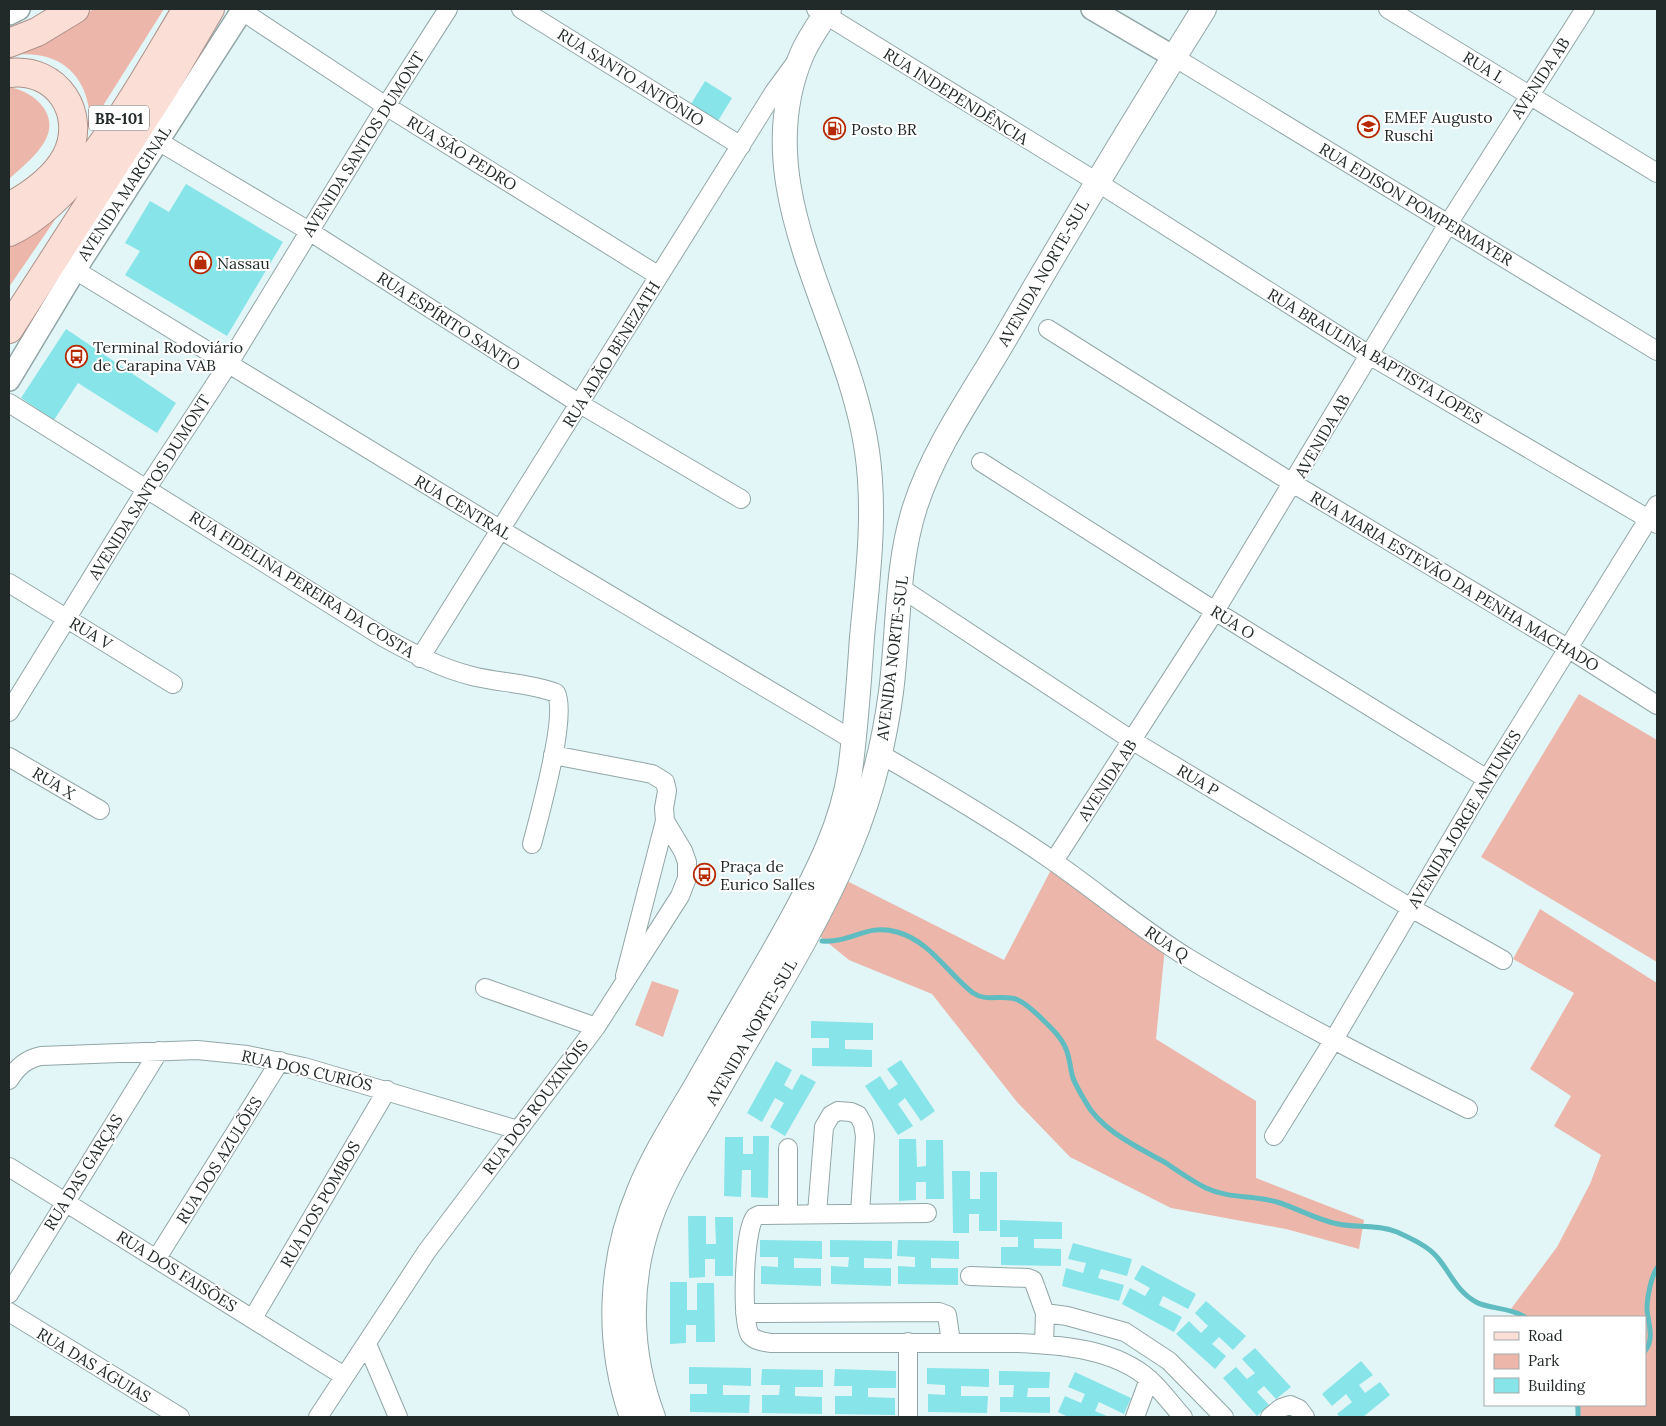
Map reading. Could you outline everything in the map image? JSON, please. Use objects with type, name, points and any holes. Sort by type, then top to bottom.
[{"type":"main road","points":[[9,43],[37,32],[75,9]]},
{"type":"main road","name":"BR-101","points":[[9,232],[23,207],[65,189],[101,146],[130,103],[187,9]]},
{"type":"main road","points":[[9,329],[162,91],[210,9]]},
{"type":"main road","name":"AVENIDA NORTE-SUL","points":[[653,1417],[638,1365],[633,1323],[636,1278],[650,1219],[676,1163],[834,881],[860,820],[880,754],[891,690],[908,532],[929,470],[1097,182],[1204,9]]},
{"type":"main road","name":"AVENIDA NORTE-SUL","points":[[632,1417],[618,1368],[614,1328],[618,1260],[630,1214],[660,1149],[786,930],[828,848],[846,792],[853,740],[870,554],[869,474],[857,402],[788,194],[785,166],[785,118],[788,97],[802,52],[823,11]]},
{"type":"main road","points":[[9,73],[22,71],[36,74],[50,82],[62,94],[71,110],[74,128],[73,140],[56,171],[23,207]]},
{"type":"street","points":[[9,14],[19,9]]},
{"type":"street","name":"AVENIDA SANTOS DUMONT","points":[[9,712],[147,488],[228,363],[308,231],[448,9]]},
{"type":"street","name":"RUA SANTO ANTÔNIO","points":[[521,9],[741,146]]},
{"type":"street","points":[[1092,9],[1174,57]]},
{"type":"street","name":"RUA L","points":[[1388,9],[1657,173]]},
{"type":"street","name":"AVENIDA AB","points":[[1054,861],[1215,611],[1294,484],[1448,224],[1585,9]]},
{"type":"street","name":"RUA SÃO PEDRO","points":[[243,10],[386,106],[659,276]]},
{"type":"street","name":"AVENIDA MARGINAL","points":[[9,380],[75,270],[243,10]]},
{"type":"street","name":"RUA INDEPENDÊNCIA","points":[[823,11],[1097,182]]},
{"type":"street","name":"RUA ADÃO BENEZATH","points":[[420,658],[774,92],[802,52]]},
{"type":"street","name":"RUA EDISON POMPERMAYER","points":[[1174,57],[1657,352]]},
{"type":"street","name":"RUA ESPÍRITO SANTO","points":[[158,141],[308,231],[580,404],[741,499]]},
{"type":"street","name":"RUA BRAULINA BAPTISTA LOPES","points":[[1097,182],[1369,355],[1655,516]]},
{"type":"street","name":"RUA CENTRAL","points":[[75,270],[501,530],[853,740]]},
{"type":"street","name":"RUA MARIA ESTEVÃO DA PENHA MACHADO","points":[[1048,329],[1294,484],[1569,648],[1657,704]]},
{"type":"street","name":"RUA FIDELINA PEREIRA DA COSTA","points":[[9,403],[84,452],[147,488],[300,586],[420,658],[472,676],[539,688],[556,693],[558,710],[553,756],[532,844]]},
{"type":"street","name":"RUA O","points":[[981,462],[1215,611],[1487,779]]},
{"type":"street","name":"AVENIDA JORGE ANTUNES","points":[[1274,1136],[1333,1041],[1487,779],[1655,516]]},
{"type":"street","name":"RUA V","points":[[9,583],[174,684]]},
{"type":"street","name":"RUA P","points":[[901,588],[1133,741],[1410,908],[1503,960]]},
{"type":"street","name":"RUA Q","points":[[880,754],[946,792],[1054,861],[1133,920],[1188,957],[1333,1041],[1468,1109]]},
{"type":"street","points":[[553,756],[652,774],[665,782],[667,790],[664,808],[665,821],[621,988]]},
{"type":"street","name":"RUA X","points":[[9,757],[100,810]]},
{"type":"street","name":"RUA DOS ROUXINÓIS","points":[[318,1417],[427,1252],[596,1026],[680,896],[686,884],[687,862],[683,850],[665,821]]},
{"type":"street","points":[[485,988],[596,1026]]},
{"type":"street","name":"RUA DOS CURIÓS","points":[[9,1080],[14,1072],[30,1058],[159,1051],[226,1052],[280,1061],[387,1090],[518,1130]]},
{"type":"street","name":"RUA DAS GARÇAS","points":[[9,1294],[63,1202],[159,1051]]},
{"type":"street","name":"RUA DOS AZULÕES","points":[[157,1258],[280,1061]]},
{"type":"street","name":"RUA DOS POMBOS","points":[[253,1318],[387,1090]]},
{"type":"street","points":[[817,1213],[824,1127],[831,1115],[844,1111],[858,1115],[864,1130],[860,1213]]},
{"type":"street","points":[[788,1148],[788,1213]]},
{"type":"street","name":"RUA DOS FAISÕES","points":[[9,1167],[344,1376]]},
{"type":"street","points":[[927,1213],[788,1213],[759,1215],[752,1220],[749,1234],[745,1313],[751,1335],[764,1342],[1044,1344],[1089,1351],[1112,1358],[1149,1379],[1178,1416]]},
{"type":"street","points":[[970,1276],[1028,1278],[1033,1280],[1045,1313],[1044,1344]]},
{"type":"street","name":"RUA DAS ÁGUIAS","points":[[9,1312],[180,1417]]},
{"type":"street","points":[[745,1313],[938,1312],[947,1315],[951,1342]]},
{"type":"street","points":[[1045,1313],[1067,1316],[1125,1332],[1169,1361],[1224,1417]]},
{"type":"street","points":[[908,1342],[908,1417]]},
{"type":"street","points":[[367,1344],[398,1417]]},
{"type":"street","points":[[1135,1417],[1149,1379]]},
{"type":"street","points":[[1270,1417],[1281,1408],[1290,1405],[1299,1409],[1305,1417]]},
{"type":"green space","points":[[94,9],[164,9],[87,131],[89,114],[84,90],[69,69],[59,62],[36,55],[9,56]]},
{"type":"green space","points":[[9,87],[26,93],[41,104],[49,120],[49,129],[46,139],[39,150],[9,179]]},
{"type":"green space","points":[[70,198],[9,287],[9,241]]},
{"type":"green space","points":[[1579,694],[1657,740],[1657,962],[1481,857]]},
{"type":"green space","points":[[1053,866],[1166,937],[1156,1039],[1256,1101],[1256,1178],[1364,1220],[1359,1249],[1286,1229],[1171,1208],[1070,1157],[1017,1102],[932,994],[849,960],[817,934],[843,879],[1004,960]]},
{"type":"green space","points":[[1540,909],[1657,983],[1657,1417],[1579,1417],[1574,1406],[1646,1406],[1646,1316],[1520,1316],[1511,1309],[1557,1247],[1590,1184],[1601,1155],[1554,1126],[1571,1096],[1530,1069],[1574,993],[1513,959]]},
{"type":"green space","points":[[652,981],[679,990],[663,1037],[635,1025]]},
{"type":"building","points":[[705,81],[732,98],[718,121],[691,104]]},
{"type":"building","name":"Nassau","points":[[186,184],[283,242],[227,336],[125,275],[140,251],[125,243],[150,201],[169,212]]},
{"type":"building","name":"Terminal Rodoviário de Carapina VAB","points":[[66,329],[176,403],[157,433],[78,383],[54,420],[21,398]]},
{"type":"building","points":[[811,1021],[873,1023],[873,1040],[845,1040],[845,1049],[872,1050],[872,1067],[812,1066],[812,1048],[829,1048],[829,1038],[811,1038]]},
{"type":"building","points":[[901,1060],[935,1111],[921,1121],[905,1098],[898,1104],[913,1126],[898,1135],[865,1086],[880,1076],[889,1090],[898,1084],[887,1069]]},
{"type":"building","points":[[776,1061],[792,1070],[784,1085],[792,1090],[801,1074],[816,1082],[785,1136],[770,1127],[784,1103],[775,1098],[762,1122],[747,1113]]},
{"type":"building","points":[[753,1136],[769,1136],[768,1198],[751,1197],[751,1170],[742,1170],[741,1197],[724,1196],[725,1137],[743,1137],[743,1154],[753,1154]]},
{"type":"building","points":[[899,1139],[916,1139],[917,1167],[926,1166],[926,1140],[943,1140],[944,1199],[926,1199],[926,1182],[916,1182],[916,1200],[899,1201]]},
{"type":"building","points":[[952,1171],[970,1171],[970,1199],[980,1199],[980,1172],[997,1172],[997,1231],[979,1231],[979,1214],[969,1214],[969,1233],[953,1233]]},
{"type":"building","points":[[688,1216],[706,1216],[706,1244],[716,1244],[715,1217],[733,1217],[733,1276],[715,1276],[715,1259],[705,1259],[705,1277],[689,1278]]},
{"type":"building","points":[[1000,1220],[1062,1222],[1062,1239],[1034,1239],[1034,1248],[1061,1249],[1061,1266],[1001,1265],[1001,1247],[1018,1247],[1018,1237],[1000,1237]]},
{"type":"building","points":[[760,1240],[822,1241],[822,1259],[794,1258],[794,1268],[821,1268],[821,1286],[761,1284],[761,1266],[778,1267],[778,1257],[760,1257]]},
{"type":"building","points":[[830,1240],[892,1241],[892,1259],[864,1258],[864,1268],[891,1268],[891,1286],[831,1284],[831,1266],[848,1267],[849,1257],[830,1257]]},
{"type":"building","points":[[898,1240],[959,1241],[959,1259],[931,1258],[931,1268],[958,1268],[958,1285],[898,1284],[898,1266],[915,1267],[915,1257],[897,1256]]},
{"type":"building","points":[[1073,1243],[1132,1259],[1127,1276],[1101,1269],[1098,1278],[1124,1285],[1119,1301],[1062,1286],[1066,1268],[1083,1273],[1086,1263],[1068,1259]]},
{"type":"building","points":[[1142,1265],[1196,1294],[1188,1309],[1163,1296],[1159,1305],[1182,1317],[1174,1332],[1122,1304],[1130,1288],[1145,1296],[1150,1288],[1134,1279]]},
{"type":"building","points":[[670,1282],[687,1282],[687,1310],[697,1310],[697,1283],[714,1283],[715,1342],[696,1342],[696,1325],[686,1325],[686,1343],[670,1344]]},
{"type":"building","points":[[1206,1301],[1246,1336],[1233,1350],[1219,1337],[1212,1344],[1226,1356],[1215,1369],[1176,1334],[1189,1321],[1201,1333],[1208,1326],[1195,1313]]},
{"type":"building","points":[[1255,1348],[1291,1387],[1276,1399],[1264,1386],[1257,1392],[1269,1405],[1257,1416],[1223,1378],[1236,1367],[1247,1379],[1255,1373],[1242,1359]]},
{"type":"building","points":[[1361,1361],[1373,1375],[1359,1385],[1365,1393],[1380,1382],[1390,1395],[1363,1417],[1340,1417],[1337,1414],[1352,1402],[1346,1394],[1332,1406],[1322,1394]]},
{"type":"building","points":[[689,1367],[751,1368],[751,1386],[723,1385],[723,1395],[750,1395],[749,1413],[690,1412],[690,1394],[707,1394],[707,1384],[689,1384]]},
{"type":"building","points":[[927,1368],[989,1369],[989,1387],[961,1386],[961,1396],[988,1396],[987,1413],[928,1412],[928,1394],[945,1395],[945,1385],[927,1384]]},
{"type":"building","points":[[762,1369],[823,1370],[823,1387],[795,1387],[795,1396],[822,1397],[822,1414],[762,1413],[762,1395],[779,1395],[780,1385],[761,1385]]},
{"type":"building","points":[[835,1369],[896,1371],[896,1388],[868,1388],[868,1397],[895,1398],[895,1415],[835,1414],[835,1396],[852,1396],[852,1386],[834,1386]]},
{"type":"building","points":[[999,1371],[1050,1372],[1049,1388],[1028,1388],[1027,1397],[1050,1397],[1050,1413],[1000,1412],[1000,1397],[1013,1397],[1014,1385],[999,1385]]},
{"type":"building","points":[[1075,1372],[1131,1398],[1124,1414],[1099,1402],[1095,1411],[1109,1417],[1068,1417],[1058,1412],[1065,1396],[1081,1403],[1085,1394],[1068,1387]]},
{"type":"waterway","points":[[822,941],[833,941],[877,930],[897,932],[909,936],[938,958],[973,993],[987,998],[1018,1000],[1039,1016],[1064,1044],[1074,1081],[1092,1112],[1110,1130],[1132,1144],[1206,1188],[1223,1194],[1277,1202],[1322,1220],[1338,1224],[1382,1228],[1397,1232],[1429,1249],[1469,1298],[1481,1304],[1512,1311],[1523,1316]]},
{"type":"waterway","points":[[1646,1349],[1650,1341],[1648,1299],[1651,1282],[1657,1268]]},
{"type":"waterway","points":[[1578,1406],[1578,1417]]},
{"type":"place","name":"EMEF Augusto Ruschi","points":[[1368,126]]},
{"type":"place","name":"Posto BR","points":[[835,129]]},
{"type":"place","name":"Nassau","points":[[201,263]]},
{"type":"place","name":"Terminal Rodoviário de Carapina VAB","points":[[77,356]]},
{"type":"place","name":"Praça de Eurico Salles","points":[[704,875]]}]
